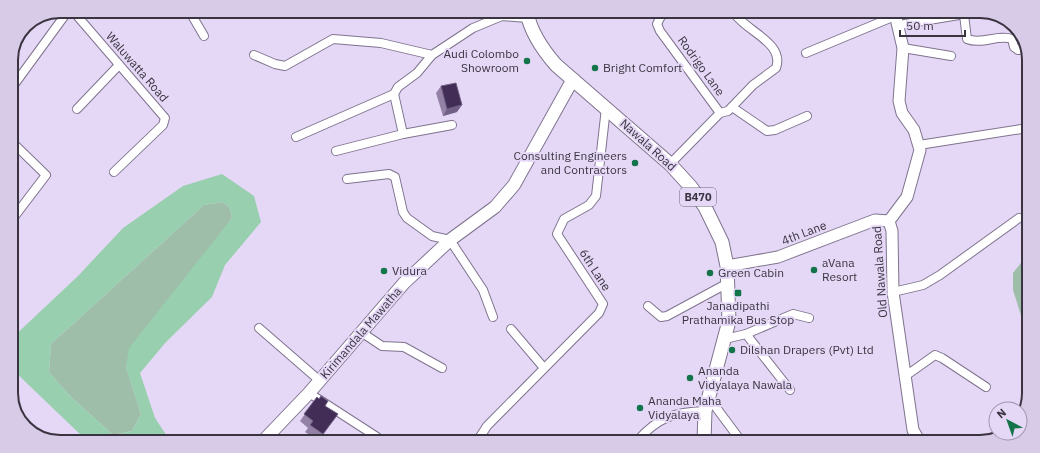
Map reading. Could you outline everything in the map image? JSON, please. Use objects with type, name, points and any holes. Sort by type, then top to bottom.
[{"type":"main road","name":"Nawala Road","points":[[529,18],[543,50],[573,80],[670,164],[691,187],[705,207],[722,242],[727,266],[729,321],[705,411],[704,435]]},
{"type":"main road","name":"Kirimandala Mawatha","points":[[269,435],[309,393],[404,283],[450,240],[495,207],[514,185],[573,80]]},
{"type":"street","points":[[18,79],[63,18]]},
{"type":"street","name":"Waluwatta Road","points":[[79,18],[165,118],[162,125],[114,172]]},
{"type":"street","points":[[194,18],[204,36]]},
{"type":"street","points":[[296,137],[394,94],[398,87],[417,73],[432,55],[473,28],[497,18]]},
{"type":"street","name":"Rodrigo Lane","points":[[660,18],[657,24],[660,31],[720,113]]},
{"type":"street","name":"Rodrigo Lane","points":[[670,164],[720,113],[728,111],[753,85],[776,68],[778,57],[762,36],[743,24],[738,18]]},
{"type":"street","points":[[806,53],[896,18],[903,48],[898,101],[902,113],[914,130],[919,145],[1022,129]]},
{"type":"street","points":[[964,18],[967,39],[980,41],[1006,37],[1012,39],[1014,47],[1021,50]]},
{"type":"street","points":[[254,55],[275,64],[285,66],[333,40],[381,43],[432,55]]},
{"type":"street","points":[[903,48],[951,56]]},
{"type":"street","points":[[77,109],[119,65]]},
{"type":"street","points":[[394,94],[403,134]]},
{"type":"street","points":[[732,107],[767,131],[775,130],[806,116]]},
{"type":"street","name":"6th Lane","points":[[481,435],[487,426],[599,312],[603,304],[558,234],[564,219],[589,205],[596,196],[606,108]]},
{"type":"street","points":[[336,151],[403,134],[452,125]]},
{"type":"street","name":"Old Nawala Road","points":[[916,435],[913,430],[904,377],[893,292],[892,231],[889,221],[907,197],[920,150],[919,145]]},
{"type":"street","points":[[18,148],[46,175],[18,212]]},
{"type":"street","points":[[347,179],[389,174],[395,177],[403,212],[407,218],[432,236],[450,240],[483,290],[493,316]]},
{"type":"street","points":[[893,292],[923,285],[940,275],[1019,218]]},
{"type":"street","name":"4th Lane","points":[[727,266],[778,257],[875,220],[889,221]]},
{"type":"street","points":[[648,306],[661,317],[668,316],[728,283]]},
{"type":"street","points":[[725,338],[746,334],[793,314],[809,318]]},
{"type":"street","points":[[259,328],[320,380]]},
{"type":"street","points":[[511,329],[544,368]]},
{"type":"street","points":[[361,332],[382,346],[404,347],[442,368]]},
{"type":"street","points":[[746,334],[790,390]]},
{"type":"street","points":[[904,377],[935,355],[942,358],[986,388]]},
{"type":"street","points":[[309,393],[374,435]]},
{"type":"street","points":[[709,398],[737,435]]},
{"type":"street","points":[[647,435],[668,416],[683,412],[705,411]]},
{"type":"shaded area","points":[[222,174],[254,196],[261,222],[225,265],[212,297],[166,342],[140,373],[155,418],[166,435],[113,435],[81,435],[18,375],[18,332],[78,276],[123,228],[183,186]],"holes":[[[223,202],[230,208],[232,218],[129,348],[126,367],[141,414],[132,431],[113,435],[69,395],[49,372],[51,344],[204,205]]]},
{"type":"shaded area","points":[[223,202],[230,208],[232,218],[126,367],[141,414],[132,431],[113,435],[69,395],[49,372],[51,344],[204,205]]},
{"type":"shaded area","points":[[1022,261],[1022,318],[1013,290],[1013,273]]},
{"type":"building","points":[[456,83],[462,105],[447,109],[441,86]]},
{"type":"building","points":[[321,396],[328,401],[325,406],[338,414],[323,434],[310,425],[313,421],[304,414],[317,397],[319,399]]},
{"type":"place","name":"Audi Colombo Showroom","points":[[527,61]]},
{"type":"place","name":"Bright Comfort","points":[[595,68]]},
{"type":"place","name":"Consulting Engineers and Contractors","points":[[635,163]]},
{"type":"place","name":"aVana Resort","points":[[814,270]]},
{"type":"place","name":"Vidura","points":[[384,271]]},
{"type":"place","name":"Green Cabin","points":[[710,273]]},
{"type":"place","name":"Janadipathi Prathamika Bus Stop","points":[[738,293]]},
{"type":"place","name":"Dilshan Drapers (Pvt) Ltd","points":[[732,350]]},
{"type":"place","name":"Ananda Vidyalaya Nawala","points":[[690,378]]},
{"type":"place","name":"Ananda Maha Vidyalaya","points":[[640,408]]}]
